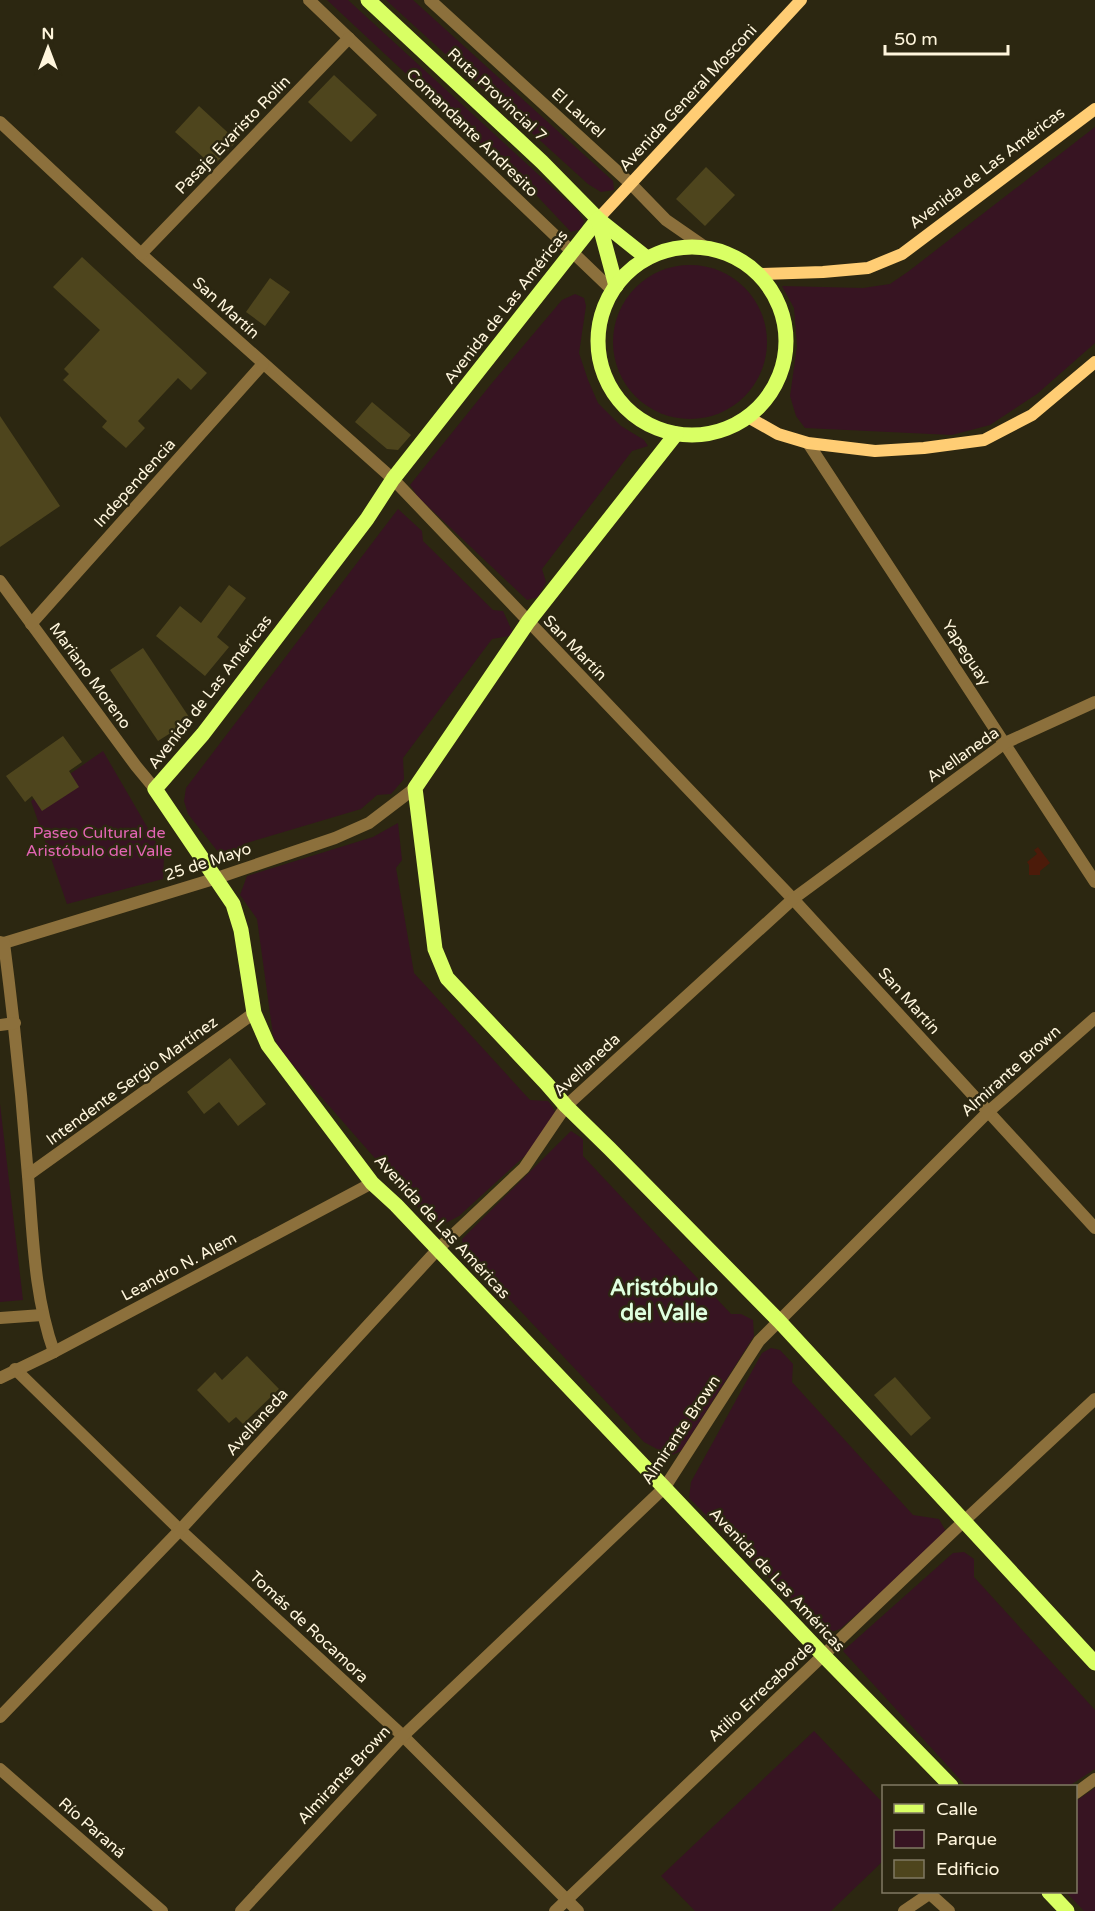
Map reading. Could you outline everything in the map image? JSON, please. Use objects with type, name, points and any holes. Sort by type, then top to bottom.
[{"type":"main road","name":"Ruta Provincial 7","points":[[368,0],[542,162],[598,219],[646,258]]},
{"type":"main road","name":"Avenida General Mosconi","points":[[598,219],[801,0]]},
{"type":"main road","name":"Avenida de Las Américas","points":[[759,274],[868,268],[902,254],[1095,109]]},
{"type":"main road","name":"Ruta Provincial 7","points":[[598,219],[614,288]]},
{"type":"main road","name":"Avenida de Las Américas","points":[[598,219],[393,479],[368,519],[203,734],[155,789],[233,904],[241,930],[254,1012],[268,1044],[372,1182],[950,1785]]},
{"type":"main road","points":[[705,247],[734,256],[759,274],[778,300],[787,332],[784,364],[771,394],[748,417],[726,429],[710,433],[676,434],[647,424],[622,405],[605,378],[597,348],[600,317],[614,288],[628,271],[646,258],[675,248],[705,247]]},
{"type":"main road","points":[[748,417],[778,434],[808,443],[875,451],[924,448],[984,440],[1032,415],[1095,362]]},
{"type":"main road","points":[[676,434],[528,622],[415,788],[435,949],[447,978],[566,1106],[778,1320],[1095,1663]]},
{"type":"main road","points":[[1050,1893],[1067,1911]]},
{"type":"street","name":"Comandante Andresito","points":[[309,0],[571,252],[614,288]]},
{"type":"street","name":"El Laurel","points":[[430,0],[631,184],[666,220],[705,247]]},
{"type":"street","name":"Pasaje Evaristo Rolin","points":[[141,254],[349,38]]},
{"type":"street","name":"San Martín","points":[[0,122],[141,254],[393,479],[793,899],[1095,1228]]},
{"type":"street","name":"Independencia","points":[[31,624],[263,364]]},
{"type":"street","name":"Yapeguay","points":[[808,443],[1095,882]]},
{"type":"street","name":"Mariano Moreno","points":[[0,581],[155,789]]},
{"type":"street","name":"Avellaneda","points":[[0,1717],[180,1530],[438,1249],[524,1168],[566,1106],[793,899],[1005,743],[1095,702]]},
{"type":"street","name":"25 de Mayo","points":[[2,942],[217,878],[356,829],[390,809],[415,788]]},
{"type":"street","points":[[2,942],[15,1023],[42,1315],[54,1352]]},
{"type":"street","name":"Intendente Sergio Martínez","points":[[28,1175],[254,1012]]},
{"type":"street","name":"Almirante Brown","points":[[241,1911],[403,1736],[665,1487],[759,1341],[778,1320],[988,1112],[1095,1018]]},
{"type":"street","points":[[0,1024],[15,1023]]},
{"type":"street","name":"Leandro N. Alem","points":[[0,1378],[54,1352],[372,1182]]},
{"type":"street","points":[[0,1318],[42,1315]]},
{"type":"street","name":"Tomás de Rocamora","points":[[15,1369],[180,1530],[403,1736],[578,1911]]},
{"type":"street","name":"Atilio Errecaborde","points":[[555,1911],[964,1521],[1095,1400]]},
{"type":"street","name":"Río Paraná","points":[[0,1769],[162,1911]]},
{"type":"street","points":[[1077,1792],[1095,1779]]},
{"type":"street","points":[[904,1911],[930,1893]]},
{"type":"street","points":[[932,1893],[949,1911]]},
{"type":"green space","points":[[327,0],[348,0],[577,210],[584,221],[581,229],[571,232],[538,197]]},
{"type":"green space","points":[[386,0],[413,0],[613,181],[614,190],[601,192],[588,184]]},
{"type":"green space","points":[[1095,127],[1095,343],[1037,394],[990,425],[952,435],[805,428],[796,416],[790,396],[797,346],[794,308],[782,286],[863,288],[890,284]]},
{"type":"green space","points":[[690,265],[705,266],[720,271],[745,287],[761,312],[766,327],[766,357],[761,372],[745,397],[720,413],[705,418],[690,419],[675,418],[660,413],[635,397],[619,372],[614,357],[613,342],[614,327],[619,312],[635,287],[660,271],[675,266]]},
{"type":"green space","points":[[575,294],[584,298],[586,306],[579,353],[598,403],[621,426],[644,440],[648,446],[632,451],[542,569],[546,582],[538,597],[527,600],[418,497],[410,485],[562,300]]},
{"type":"green space","points":[[398,509],[422,531],[423,541],[493,610],[503,611],[514,635],[492,639],[403,758],[404,779],[391,794],[377,795],[361,809],[243,844],[235,860],[227,863],[188,814],[184,801],[186,788]]},
{"type":"green space","name":"Paseo Cultural de Aristóbulo del Valle","points":[[103,751],[164,856],[163,879],[67,904],[31,801]]},
{"type":"green space","points":[[398,823],[402,860],[396,868],[414,973],[530,1100],[548,1101],[556,1116],[550,1133],[459,1216],[442,1225],[423,1213],[280,1050],[273,1035],[257,919],[240,895],[247,876],[373,837]]},
{"type":"green space","points":[[0,1104],[23,1300],[0,1302]]},
{"type":"green space","points":[[571,1131],[583,1139],[583,1156],[731,1314],[741,1314],[753,1320],[754,1336],[681,1451],[670,1456],[644,1442],[464,1251],[462,1239]]},
{"type":"green space","points":[[771,1348],[780,1350],[793,1364],[792,1382],[913,1515],[939,1519],[945,1530],[943,1539],[840,1629],[825,1634],[689,1498],[691,1482],[762,1353]]},
{"type":"green space","points":[[964,1552],[974,1559],[974,1577],[1095,1710],[1095,1769],[1071,1785],[965,1785],[843,1651],[953,1553]]},
{"type":"green space","points":[[814,1731],[882,1802],[882,1862],[831,1911],[695,1911],[661,1876]]},
{"type":"green space","points":[[1095,1788],[1095,1911],[1084,1911],[1067,1893],[1077,1893],[1077,1800]]},
{"type":"shaded area","points":[[1038,847],[1050,863],[1040,871],[1040,875],[1029,875],[1027,862],[1037,854],[1034,850]]},
{"type":"building","points":[[334,75],[377,115],[351,142],[308,102]]},
{"type":"building","points":[[199,106],[237,141],[213,166],[175,132]]},
{"type":"building","points":[[706,167],[735,195],[705,226],[676,199]]},
{"type":"building","points":[[82,257],[207,373],[191,390],[178,378],[138,421],[145,428],[126,448],[102,427],[107,421],[63,380],[69,374],[64,369],[100,330],[53,287]]},
{"type":"building","points":[[270,278],[290,292],[265,326],[246,312]]},
{"type":"building","points":[[372,402],[411,435],[398,450],[387,449],[355,422]]},
{"type":"building","points":[[0,416],[60,506],[0,547]]},
{"type":"building","points":[[229,585],[246,598],[217,637],[229,647],[205,676],[156,636],[180,606],[201,623]]},
{"type":"building","points":[[143,648],[191,720],[158,741],[110,670]]},
{"type":"building","points":[[63,736],[82,762],[69,771],[79,787],[42,811],[32,796],[25,802],[6,776]]},
{"type":"building","points":[[230,1058],[266,1104],[238,1126],[219,1102],[204,1114],[187,1092]]},
{"type":"building","points":[[247,1356],[279,1389],[243,1424],[236,1417],[229,1423],[197,1390],[215,1372],[222,1380]]},
{"type":"building","points":[[895,1377],[931,1418],[911,1436],[874,1395]]},
{"type":"district","name":"Aristóbulo del Valle","points":[[664,1300]]}]
